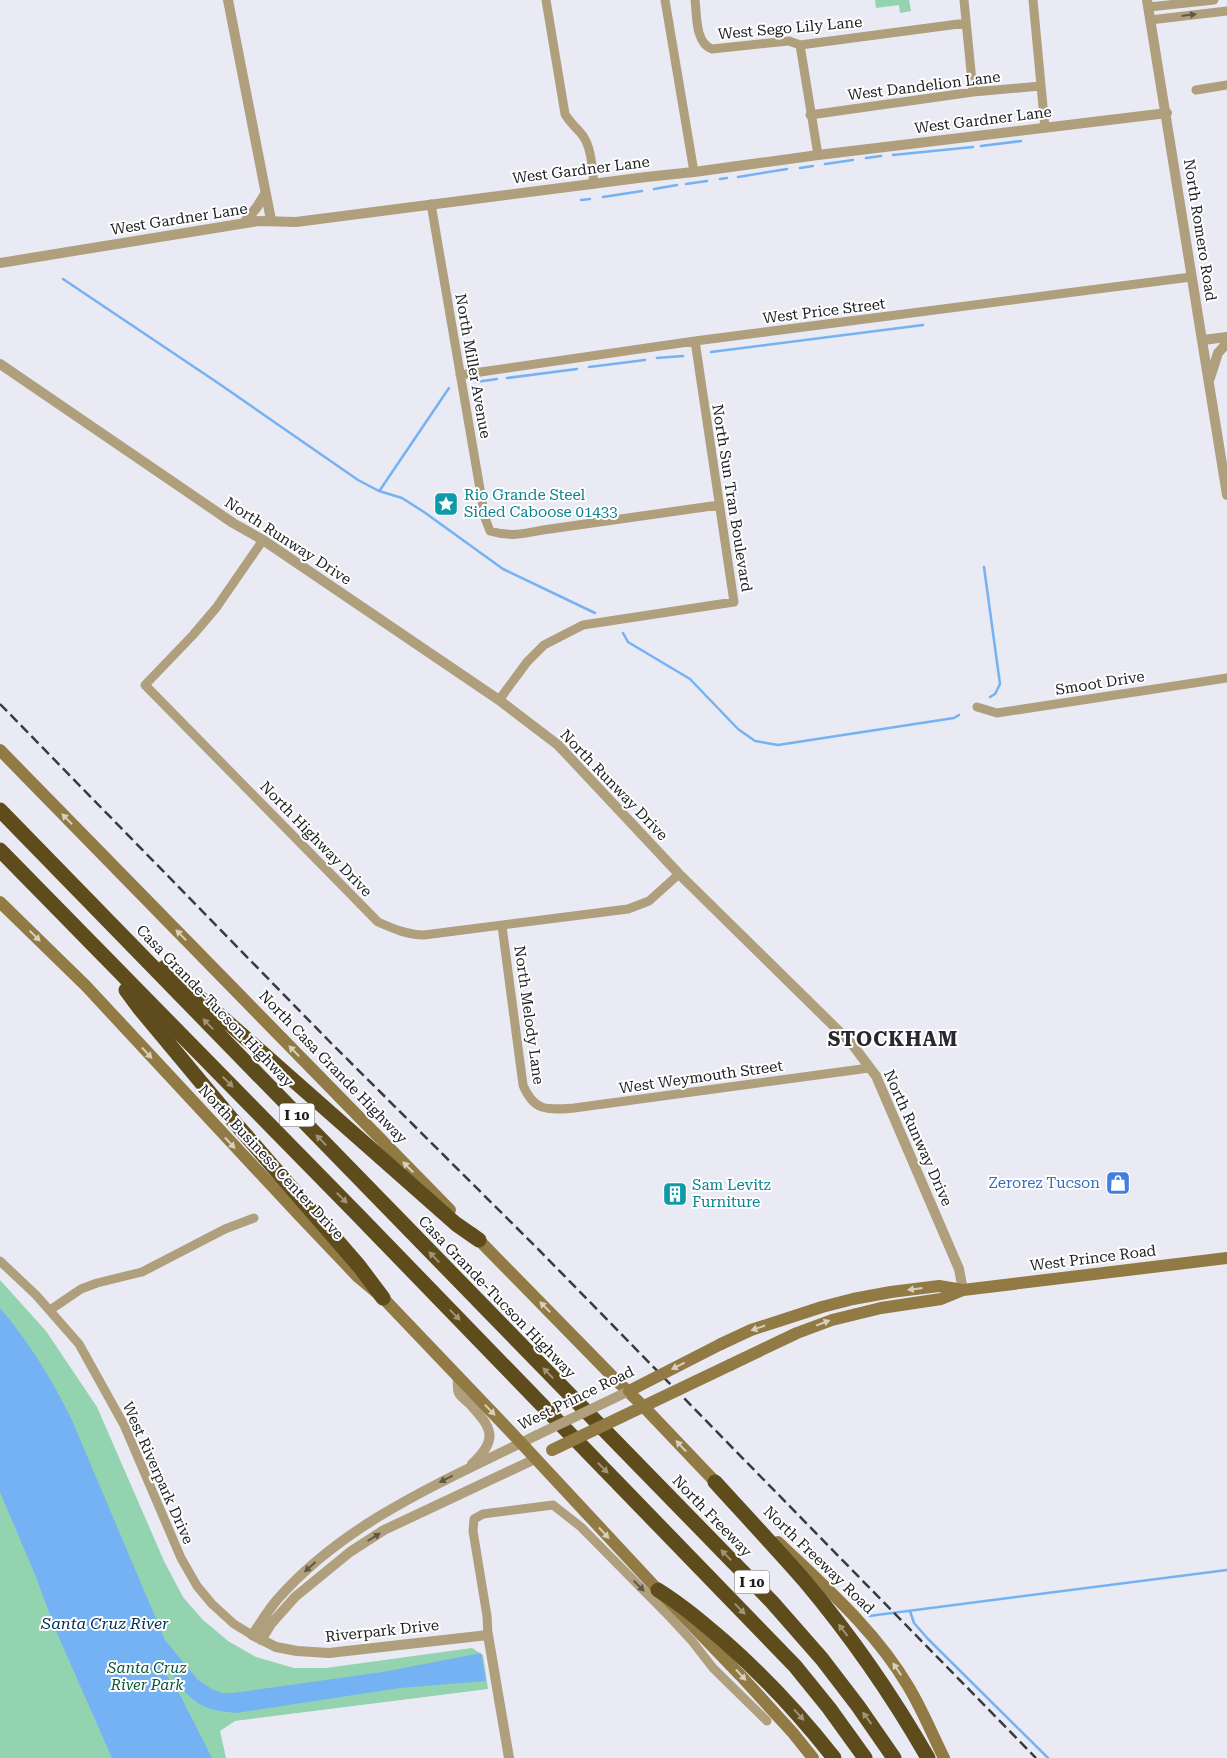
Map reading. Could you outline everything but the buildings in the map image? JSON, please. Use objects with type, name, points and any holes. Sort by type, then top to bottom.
[{"type":"highway","name":"Casa Grande-Tucson Highway","points":[[0,810],[594,1421]]},
{"type":"highway","name":"I 10","points":[[0,850],[356,1212],[795,1666],[829,1708],[865,1758]]},
{"type":"highway","points":[[85,897],[450,1219],[479,1240]]},
{"type":"highway","points":[[71,923],[140,1009],[360,1266],[383,1298]]},
{"type":"highway","name":"North Freeway","points":[[594,1421],[772,1602],[822,1659],[868,1719],[894,1758]]},
{"type":"highway","points":[[715,1482],[804,1580],[833,1616],[890,1694],[928,1758]]},
{"type":"highway","points":[[658,1590],[690,1612],[750,1664],[801,1717],[834,1758]]},
{"type":"main road","name":"North Casa Grande Highway","points":[[0,750],[643,1406]]},
{"type":"main road","name":"North Business Center Drive","points":[[0,902],[86,986],[197,1107],[358,1277],[383,1298],[520,1443]]},
{"type":"main road","name":"West Prince Road","points":[[535,1459],[730,1364],[797,1333],[832,1320],[881,1308],[941,1299],[963,1290],[1227,1258]]},
{"type":"main road","name":"West Prince Road","points":[[628,1391],[751,1330],[822,1306],[891,1292],[939,1286],[963,1290]]},
{"type":"main road","name":"North Freeway Road","points":[[643,1406],[715,1482],[850,1610],[886,1653],[909,1687],[944,1758]]},
{"type":"main road","points":[[520,1443],[741,1676],[813,1758]]},
{"type":"street","points":[[228,0],[271,220]]},
{"type":"street","points":[[546,0],[565,114],[584,138],[590,153],[594,184]]},
{"type":"street","points":[[665,0],[694,172]]},
{"type":"street","name":"West Sego Lily Lane","points":[[694,0],[701,41],[705,46],[715,49],[789,41],[800,45],[966,23]]},
{"type":"street","points":[[964,0],[973,92]]},
{"type":"street","points":[[1033,0],[1045,128]]},
{"type":"street","points":[[1148,4],[1214,0]]},
{"type":"street","name":"North Romero Road","points":[[1148,4],[1227,495]]},
{"type":"street","points":[[1150,20],[1227,11]]},
{"type":"street","points":[[800,45],[818,155]]},
{"type":"street","points":[[1196,90],[1227,85]]},
{"type":"street","name":"West Dandelion Lane","points":[[810,115],[973,92],[1041,86]]},
{"type":"street","name":"West Gardner Lane","points":[[0,263],[244,223],[271,220],[296,222],[649,176],[1167,113]]},
{"type":"street","points":[[244,223],[265,194]]},
{"type":"street","name":"North Miller Avenue","points":[[431,204],[485,518],[490,531],[504,536],[516,535],[719,505]]},
{"type":"street","name":"West Price Street","points":[[460,375],[695,341],[1191,276]]},
{"type":"street","points":[[1203,340],[1227,337]]},
{"type":"street","name":"North Sun Tran Boulevard","points":[[500,700],[527,662],[544,645],[583,625],[734,602],[695,341]]},
{"type":"street","points":[[1209,381],[1218,353],[1227,343]]},
{"type":"street","name":"North Runway Drive","points":[[0,364],[233,523],[263,540],[500,700],[558,745],[679,874],[852,1044],[876,1076],[960,1269],[963,1290]]},
{"type":"street","name":"North Highway Drive","points":[[263,540],[216,608],[194,635],[145,685],[378,922],[398,931],[415,935],[502,926],[628,909],[648,900],[679,874]]},
{"type":"street","name":"Smoot Drive","points":[[977,707],[997,713],[1227,678]]},
{"type":"street","name":"North Melody Lane","points":[[502,926],[523,1085],[528,1097],[537,1105]]},
{"type":"street","name":"West Weymouth Street","points":[[537,1105],[556,1109],[574,1108],[869,1068]]},
{"type":"street","points":[[50,1310],[81,1289],[142,1272],[225,1229],[254,1218]]},
{"type":"street","name":"West Riverpark Drive","points":[[0,1261],[50,1310],[79,1344],[124,1425],[181,1558],[197,1586],[224,1615],[257,1638]]},
{"type":"street","points":[[458,1377],[459,1393],[485,1420],[490,1431],[489,1441],[481,1456],[466,1470]]},
{"type":"street","name":"West Prince Road","points":[[257,1638],[276,1602],[311,1565],[362,1526],[398,1504],[628,1391]]},
{"type":"street","name":"West Prince Road","points":[[257,1638],[295,1597],[350,1552],[384,1530],[535,1459]]},
{"type":"street","points":[[509,1758],[473,1531],[474,1519],[483,1514],[553,1505],[581,1526],[692,1641],[712,1668],[767,1721]]},
{"type":"street","name":"Riverpark Drive","points":[[257,1638],[276,1647],[297,1651],[329,1653],[488,1635]]},
{"type":"green space","points":[[875,0],[909,0],[911,11],[900,13],[899,5],[876,8]]},
{"type":"green space","name":"Santa Cruz River Park","points":[[0,1280],[46,1331],[97,1407],[164,1561],[183,1597],[202,1619],[228,1641],[256,1657],[294,1668],[326,1668],[472,1648],[483,1655],[488,1689],[235,1721],[220,1731],[226,1758],[0,1758]]},
{"type":"water","name":"Santa Cruz River","points":[[0,1308],[30,1347],[71,1418],[165,1640],[198,1680],[222,1693],[233,1693],[383,1672],[481,1653],[486,1681],[400,1688],[236,1713],[223,1712],[196,1702],[183,1689],[170,1670],[167,1670],[167,1676],[180,1695],[212,1758],[112,1758],[56,1631],[36,1577],[0,1492]]},
{"type":"waterway","points":[[981,146],[1021,141]]},
{"type":"waterway","points":[[893,155],[973,147]]},
{"type":"waterway","points":[[866,158],[881,156]]},
{"type":"waterway","points":[[825,164],[853,160]]},
{"type":"waterway","points":[[800,168],[813,166]]},
{"type":"waterway","points":[[738,177],[787,169]]},
{"type":"waterway","points":[[720,179],[727,178]]},
{"type":"waterway","points":[[686,184],[707,181]]},
{"type":"waterway","points":[[654,189],[677,185]]},
{"type":"waterway","points":[[603,197],[642,191]]},
{"type":"waterway","points":[[581,200],[590,199]]},
{"type":"waterway","points":[[63,279],[358,480],[379,491],[402,498],[503,569],[595,613]]},
{"type":"waterway","points":[[711,352],[923,325]]},
{"type":"waterway","points":[[657,358],[683,356]]},
{"type":"waterway","points":[[589,367],[645,360]]},
{"type":"waterway","points":[[507,378],[577,369]]},
{"type":"waterway","points":[[476,382],[497,379]]},
{"type":"waterway","points":[[380,490],[449,388]]},
{"type":"waterway","points":[[984,567],[1000,684],[995,694],[990,697]]},
{"type":"waterway","points":[[623,633],[628,642],[690,679],[738,729],[755,741],[778,745],[954,718],[959,715]]},
{"type":"waterway","points":[[869,1616],[1227,1570]]},
{"type":"waterway","points":[[910,1611],[914,1623],[928,1639],[1048,1758]]},
{"type":"railway","points":[[441,500],[451,507]]},
{"type":"railway","points":[[0,704],[330,1042],[540,1251],[1036,1758]]},
{"type":"place","name":"Rio Grande Steel Sided Caboose 01433","points":[[446,504]]},
{"type":"place","name":"Zerorez Tucson","points":[[1118,1183]]},
{"type":"place","name":"Sam Levitz Furniture","points":[[675,1194]]},
{"type":"district","name":"STOCKHAM","points":[[893,1039]]}]
